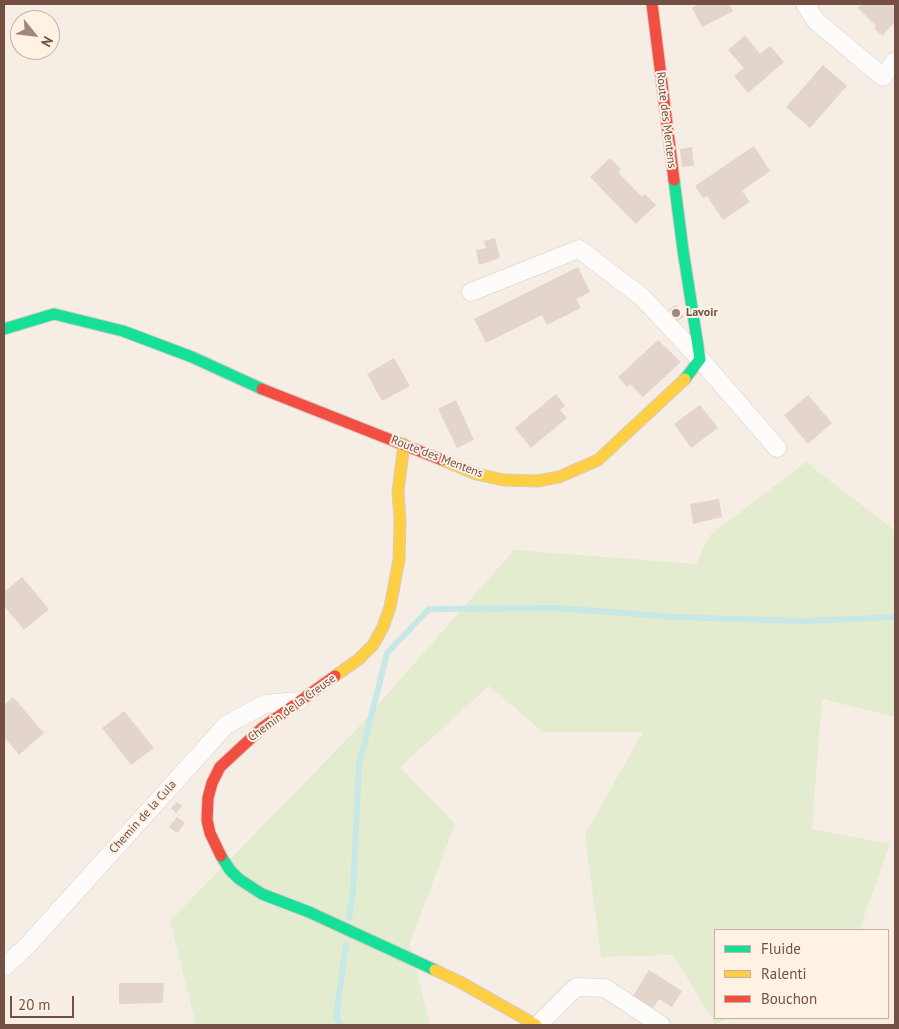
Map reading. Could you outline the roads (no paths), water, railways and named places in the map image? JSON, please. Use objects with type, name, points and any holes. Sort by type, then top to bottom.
[{"type":"street","name":"Route des Mentens","points":[[4,329],[54,314],[122,330],[192,357],[270,392],[476,474],[504,480],[538,480],[559,477],[598,460],[682,383],[700,359],[683,250],[652,4]]},
{"type":"street","points":[[805,4],[816,22],[883,77],[895,61]]},
{"type":"street","points":[[471,292],[579,249],[642,296],[700,359],[777,448]]},
{"type":"street","name":"Chemin de la Creuse","points":[[404,444],[398,491],[400,520],[399,560],[390,607],[383,627],[373,645],[359,659],[262,728],[220,766],[212,783],[208,798],[207,820],[210,833],[225,864],[239,879],[262,894],[309,912],[460,982],[537,1025]]},
{"type":"street","name":"Chemin de la Cula","points":[[4,967],[27,946],[226,725],[265,704],[302,700]]},
{"type":"street","points":[[537,1025],[576,987],[606,988],[661,1025]]},
{"type":"waterway","points":[[349,918],[353,892],[359,765],[387,653],[429,609],[556,608],[675,617],[804,621],[895,617]]},
{"type":"waterway","points":[[341,1025],[336,1017],[346,945]]},
{"type":"place","name":"Lavoir","points":[[676,313]]}]
